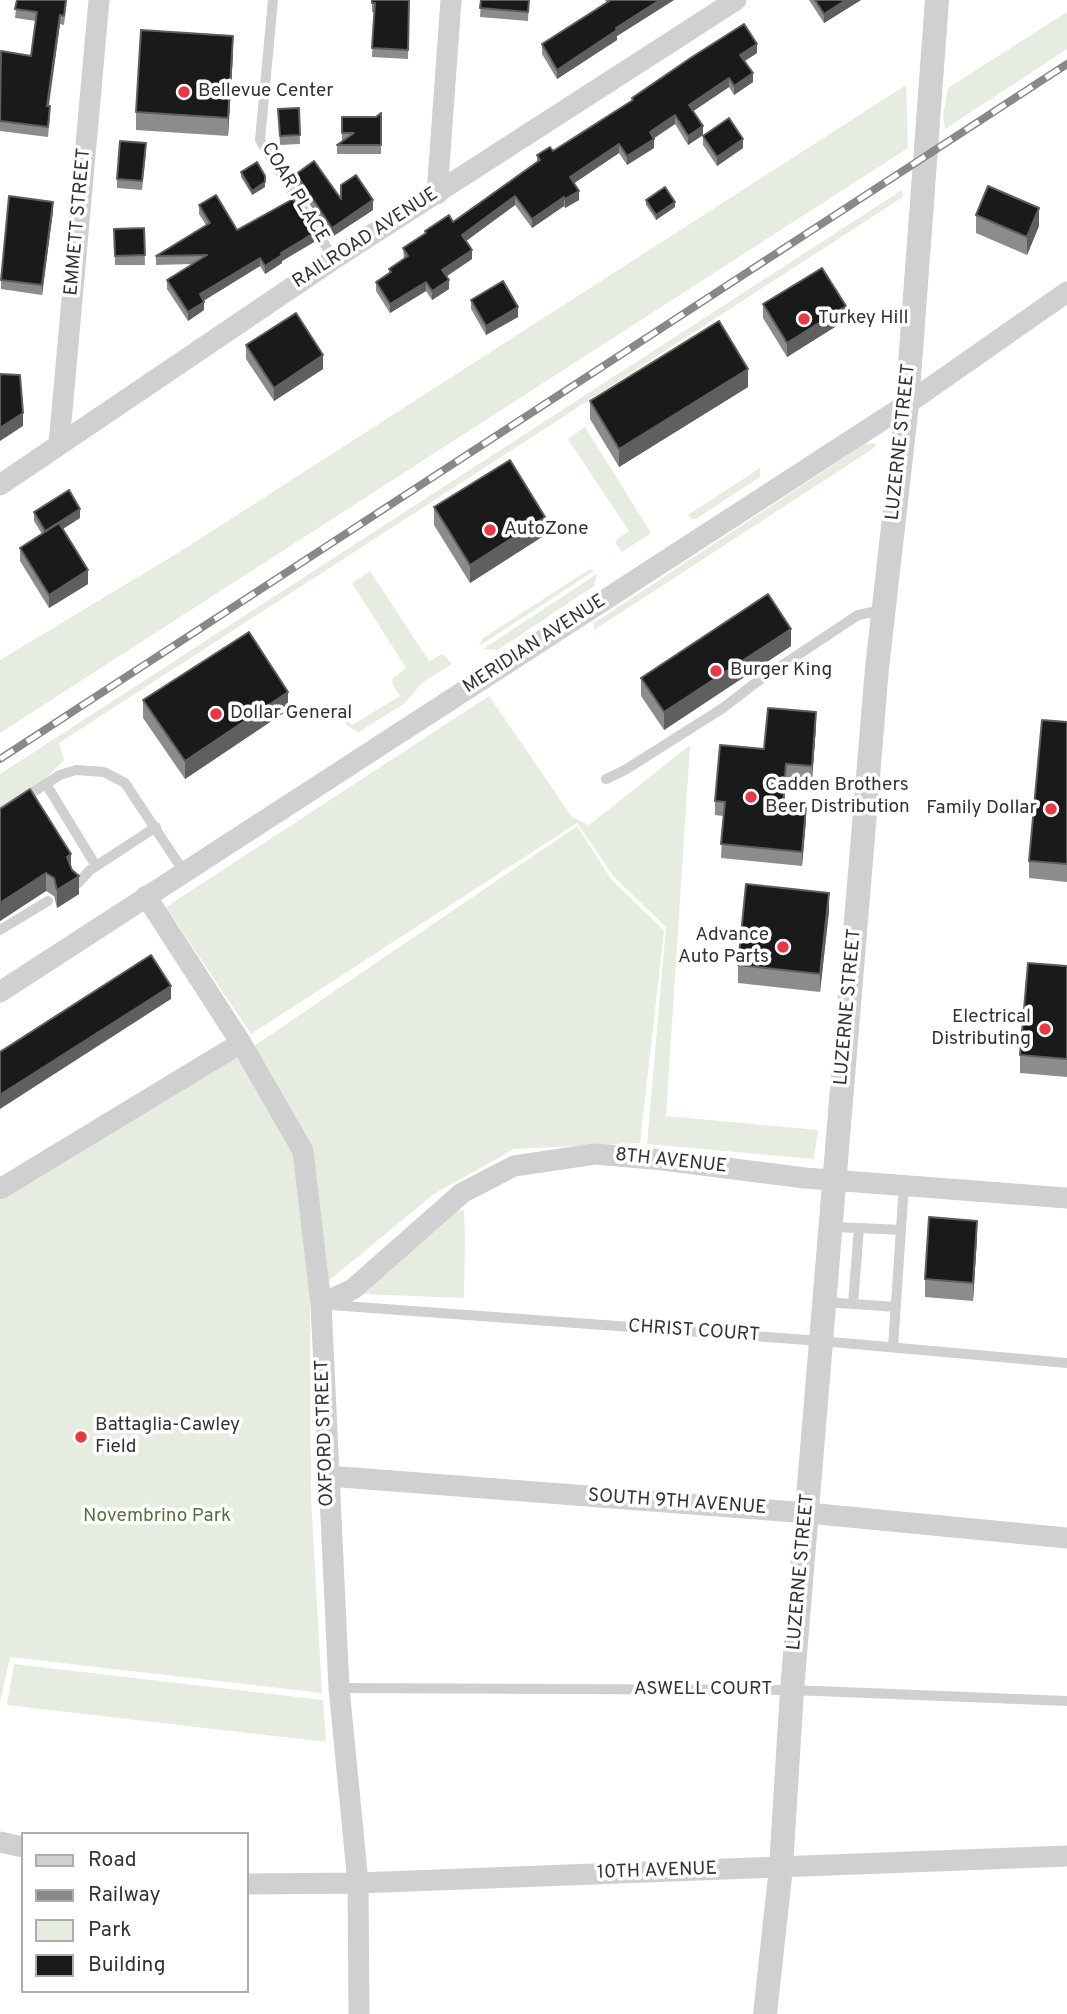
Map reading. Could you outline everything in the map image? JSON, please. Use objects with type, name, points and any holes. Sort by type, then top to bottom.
[{"type":"street","name":"EMMETT STREET","points":[[59,444],[99,0]]},
{"type":"street","points":[[437,194],[451,0]]},
{"type":"street","name":"RAILROAD AVENUE","points":[[0,485],[334,259],[736,0]]},
{"type":"street","name":"LUZERNE STREET","points":[[765,2014],[780,1867],[792,1690],[884,610],[907,404],[937,0]]},
{"type":"street","name":"MERIDIAN AVENUE","points":[[0,992],[907,404],[1067,292]]},
{"type":"street","name":"OXFORD STREET","points":[[146,896],[241,1043],[303,1152],[321,1304],[339,1688],[358,1883],[359,2014]]},
{"type":"street","points":[[0,1189],[241,1043]]},
{"type":"street","name":"8TH AVENUE","points":[[321,1304],[353,1289],[462,1193],[514,1166],[595,1154],[805,1178],[1067,1198]]},
{"type":"street","name":"SOUTH 9TH AVENUE","points":[[328,1476],[808,1513],[1067,1538]]},
{"type":"street","points":[[0,1842],[21,1847]]},
{"type":"street","name":"10TH AVENUE","points":[[248,1884],[358,1883],[1067,1856]]},
{"type":"lane","name":"COAR PLACE","points":[[273,0],[260,140],[334,259]]},
{"type":"lane","points":[[606,779],[625,770],[723,708],[754,684],[858,615],[884,610]]},
{"type":"lane","points":[[0,813],[60,775],[92,769],[116,776],[125,783],[184,872]]},
{"type":"lane","points":[[46,784],[96,866]]},
{"type":"lane","points":[[78,883],[96,866],[156,827]]},
{"type":"lane","points":[[0,930],[48,901]]},
{"type":"lane","points":[[893,1347],[904,1185]]},
{"type":"lane","points":[[831,1227],[901,1230]]},
{"type":"lane","points":[[853,1304],[859,1228]]},
{"type":"lane","points":[[825,1302],[896,1307]]},
{"type":"lane","name":"CHRIST COURT","points":[[321,1304],[821,1341],[1067,1363]]},
{"type":"lane","name":"ASWELL COURT","points":[[339,1688],[792,1690],[1067,1701]]},
{"type":"green space","points":[[1067,12],[1067,49],[945,129],[943,116],[948,88]]},
{"type":"green space","points":[[906,85],[908,148],[0,733],[0,660],[181,551]]},
{"type":"green space","points":[[902,190],[903,197],[59,743],[64,760],[14,810],[0,818],[0,774]]},
{"type":"green space","points":[[585,427],[651,533],[622,552],[616,544],[617,539],[629,531],[568,439]]},
{"type":"green space","points":[[876,443],[874,448],[594,630],[594,623],[865,444]]},
{"type":"green space","points":[[760,468],[760,477],[696,519],[688,515]]},
{"type":"green space","points":[[590,569],[594,571],[479,646],[483,638]]},
{"type":"green space","points":[[370,571],[429,661],[443,654],[452,664],[422,683],[405,703],[359,732],[349,727],[342,719],[345,717],[352,725],[400,696],[392,683],[393,678],[406,668],[352,583]]},
{"type":"green space","points":[[597,574],[594,586],[498,650],[483,649]]},
{"type":"green space","points":[[489,696],[572,817],[589,825],[690,745],[666,1116],[818,1130],[814,1159],[647,1144],[666,927],[614,877],[577,823],[251,1034],[166,907]]},
{"type":"green space","name":"Novembrino Park","points":[[577,826],[611,879],[664,931],[640,1143],[514,1149],[434,1194],[310,1296],[311,1496],[322,1693],[10,1657],[0,1702],[0,1201],[235,1059]]},
{"type":"green space","points":[[459,1210],[464,1211],[464,1298],[360,1294],[437,1227]]},
{"type":"green space","points":[[14,1664],[323,1700],[326,1742],[7,1705]]},
{"type":"building","points":[[17,0],[66,0],[64,16],[60,15],[47,106],[50,106],[48,127],[0,121],[1,51],[31,56],[37,12],[15,9]]},
{"type":"building","points":[[372,0],[409,0],[408,50],[372,48],[375,3],[372,3]]},
{"type":"building","points":[[481,0],[529,0],[528,12],[480,8]]},
{"type":"building","points":[[611,0],[660,0],[557,70],[542,44]]},
{"type":"building","points":[[815,0],[846,0],[824,14]]},
{"type":"building","points":[[744,24],[757,44],[740,55],[753,73],[734,86],[729,78],[689,105],[703,126],[688,136],[675,115],[650,132],[654,139],[627,156],[619,144],[570,177],[579,191],[565,199],[564,197],[532,219],[515,196],[462,235],[472,250],[442,270],[449,280],[432,291],[426,282],[390,304],[376,282],[408,256],[403,248],[449,215],[453,222],[540,160],[537,155],[550,147],[553,151]]},
{"type":"building","name":"Bellevue Center","points":[[141,30],[233,36],[228,118],[136,112]]},
{"type":"building","points":[[299,108],[300,135],[280,136],[278,109]]},
{"type":"building","points":[[381,113],[381,145],[337,145],[354,133],[342,133],[342,117],[376,117]]},
{"type":"building","points":[[729,118],[743,139],[717,157],[703,136]]},
{"type":"building","points":[[120,141],[146,143],[142,181],[117,179]]},
{"type":"building","points":[[314,161],[341,199],[341,185],[356,175],[373,200],[332,228],[296,174]]},
{"type":"building","points":[[257,162],[265,176],[265,182],[252,191],[241,172]]},
{"type":"building","points":[[988,186],[1039,208],[1027,237],[976,215]]},
{"type":"building","points":[[665,187],[675,202],[656,215],[646,200]]},
{"type":"building","points":[[216,195],[237,230],[293,199],[314,233],[265,266],[260,258],[200,294],[204,302],[188,312],[167,280],[207,255],[156,256],[210,223],[199,205]]},
{"type":"building","points":[[9,196],[53,202],[42,285],[1,280]]},
{"type":"building","points":[[144,228],[145,255],[115,256],[114,229]]},
{"type":"building","name":"Turkey Hill","points":[[822,268],[846,306],[787,343],[763,304]]},
{"type":"building","points":[[503,281],[518,307],[486,326],[471,300]]},
{"type":"building","points":[[296,313],[323,355],[274,388],[246,345]]},
{"type":"building","points":[[719,321],[748,369],[619,449],[590,401]]},
{"type":"building","points":[[0,374],[20,375],[23,413],[0,428]]},
{"type":"building","name":"AutoZone","points":[[510,460],[545,517],[470,565],[434,507]]},
{"type":"building","points":[[69,490],[80,509],[45,531],[34,512]]},
{"type":"building","points":[[59,523],[88,570],[49,595],[20,548]]},
{"type":"building","points":[[768,594],[791,629],[664,712],[641,678]]},
{"type":"building","name":"Dollar General","points":[[249,632],[288,692],[185,761],[143,700]]},
{"type":"building","name":"Cadden Brothers Beer Distribution","points":[[768,708],[816,712],[812,766],[786,764],[783,804],[806,806],[802,852],[721,844],[725,802],[715,801],[720,745],[764,749]]},
{"type":"building","name":"Family Dollar","points":[[1042,720],[1067,722],[1067,864],[1029,861]]},
{"type":"building","points":[[30,789],[71,854],[67,857],[72,870],[79,876],[57,890],[54,878],[46,873],[0,903],[0,809]]},
{"type":"building","name":"Advance Auto Parts","points":[[746,884],[829,893],[820,974],[738,965]]},
{"type":"building","points":[[151,955],[171,986],[0,1095],[0,1052]]},
{"type":"building","name":"Electrical Distributing","points":[[1028,963],[1067,966],[1067,1059],[1020,1055]]},
{"type":"building","points":[[929,1217],[977,1221],[973,1283],[925,1279]]},
{"type":"railway","points":[[0,759],[1067,64]]},
{"type":"place","name":"Bellevue Center","points":[[184,92]]},
{"type":"place","name":"Turkey Hill","points":[[804,319]]},
{"type":"place","name":"AutoZone","points":[[490,530]]},
{"type":"place","name":"Burger King","points":[[716,671]]},
{"type":"place","name":"Dollar General","points":[[216,714]]},
{"type":"place","name":"Cadden Brothers Beer Distribution","points":[[751,797]]},
{"type":"place","name":"Family Dollar","points":[[1051,809]]},
{"type":"place","name":"Advance Auto Parts","points":[[783,947]]},
{"type":"place","name":"Electrical Distributing","points":[[1045,1029]]},
{"type":"place","name":"Battaglia-Cawley Field","points":[[81,1437]]}]
